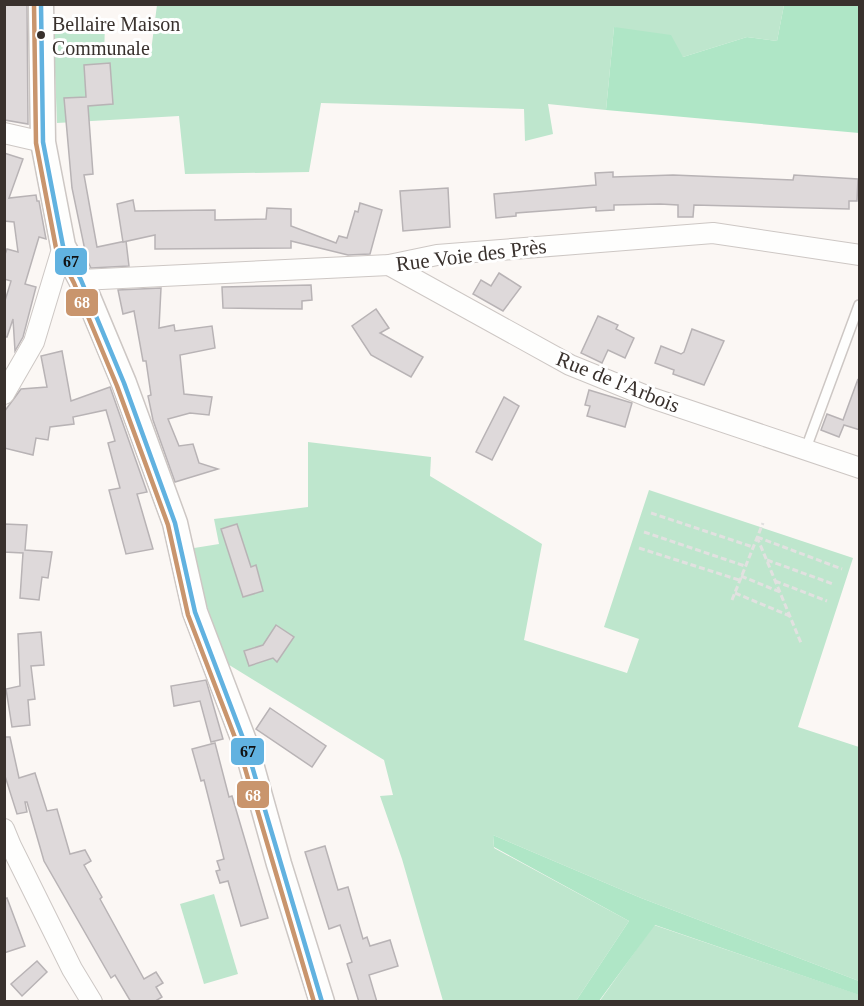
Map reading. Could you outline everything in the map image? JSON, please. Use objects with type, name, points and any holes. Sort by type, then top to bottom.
[{"type":"street","points":[[41,4],[43,142],[63,246],[81,280],[124,383],[175,523],[195,612],[246,746],[279,864],[322,1002]]},
{"type":"street","points":[[4,133],[43,142]]},
{"type":"street","name":"Rue Voie des Près","points":[[81,280],[389,265],[437,255],[713,233],[860,255]]},
{"type":"street","points":[[4,394],[34,342],[63,246]]},
{"type":"street","name":"Rue de l'Arbois","points":[[389,265],[570,365],[649,397],[860,468]]},
{"type":"street","points":[[7,840],[72,969],[92,1002]]},
{"type":"lane","points":[[805,451],[859,305]]},
{"type":"path","points":[[651,513],[753,548]]},
{"type":"path","points":[[732,600],[763,523]]},
{"type":"path","points":[[644,532],[745,566]]},
{"type":"path","points":[[757,537],[801,643]]},
{"type":"path","points":[[757,537],[842,568]]},
{"type":"path","points":[[639,548],[780,592]]},
{"type":"path","points":[[767,560],[833,584]]},
{"type":"path","points":[[775,581],[827,601]]},
{"type":"path","points":[[735,593],[790,616]]},
{"type":"green space","points":[[157,5],[784,5],[777,41],[747,37],[683,57],[614,27],[606,110],[548,104],[553,134],[525,141],[524,109],[321,103],[309,172],[185,174],[179,116],[57,123],[53,20],[105,23],[104,57],[151,51]]},
{"type":"green space","points":[[784,5],[859,5],[859,133],[606,110],[614,27],[671,35],[683,57],[747,37],[777,41]]},
{"type":"green space","points":[[308,442],[431,457],[430,476],[542,544],[524,640],[627,673],[639,639],[604,627],[649,490],[853,558],[798,727],[859,747],[859,981],[641,898],[493,835],[494,848],[629,921],[576,1001],[443,1001],[402,859],[380,796],[393,795],[384,760],[226,663],[188,549],[219,544],[214,519],[308,507]]},
{"type":"green space","points":[[493,835],[641,898],[859,981],[859,995],[655,925],[599,1001],[576,1001],[629,921],[494,847]]},
{"type":"green space","points":[[214,894],[238,974],[204,984],[180,904]]},
{"type":"green space","points":[[654,925],[860,995],[859,1001],[599,1002]]},
{"type":"building","points":[[4,4],[27,4],[28,124],[5,120]]},
{"type":"building","points":[[110,63],[113,104],[88,106],[93,174],[84,175],[97,247],[126,241],[129,266],[91,268],[87,260],[72,188],[64,98],[86,97],[84,65]]},
{"type":"building","points":[[4,153],[23,159],[9,198],[36,195],[46,239],[39,237],[25,284],[36,287],[23,337],[15,351],[13,319],[7,337],[4,337],[4,304],[11,281],[4,279],[4,257],[7,249],[18,252],[14,222],[4,221]]},
{"type":"building","points":[[613,172],[613,177],[673,175],[793,180],[794,175],[858,179],[857,201],[849,201],[849,209],[694,205],[693,217],[678,217],[678,205],[660,204],[614,205],[614,210],[596,211],[596,207],[516,213],[516,216],[496,218],[494,194],[596,185],[595,173]]},
{"type":"building","points":[[448,188],[450,227],[403,231],[400,191]]},
{"type":"building","points":[[133,200],[135,211],[215,210],[215,220],[266,219],[267,208],[291,209],[291,226],[336,243],[339,236],[347,238],[355,211],[358,212],[360,203],[382,210],[370,254],[348,255],[291,241],[291,248],[155,249],[155,235],[123,242],[117,204]]},
{"type":"building","points":[[499,273],[521,287],[503,311],[473,294],[481,280],[491,286]]},
{"type":"building","points":[[311,285],[312,300],[302,301],[302,309],[223,308],[222,287]]},
{"type":"building","points":[[161,288],[159,328],[174,325],[175,331],[212,326],[215,348],[180,355],[184,394],[212,397],[209,415],[190,413],[168,419],[179,446],[193,444],[199,463],[218,469],[175,482],[153,420],[148,396],[151,395],[146,361],[143,361],[134,311],[123,314],[118,290]]},
{"type":"building","points":[[376,309],[389,328],[380,333],[423,357],[411,377],[371,355],[352,326]]},
{"type":"building","points":[[598,316],[618,325],[616,329],[634,338],[625,358],[608,350],[602,363],[581,353]]},
{"type":"building","points":[[692,329],[724,341],[704,385],[673,374],[674,370],[655,363],[661,346],[681,354],[684,352]]},
{"type":"building","points":[[62,351],[71,401],[110,387],[147,492],[137,494],[153,549],[126,554],[109,490],[120,488],[108,443],[115,441],[106,410],[73,417],[74,424],[50,427],[48,440],[36,438],[33,455],[4,448],[4,412],[21,389],[47,387],[41,356]]},
{"type":"building","points":[[858,379],[860,430],[844,425],[839,437],[821,430],[827,414],[843,420]]},
{"type":"building","points":[[589,390],[632,403],[625,427],[587,416],[590,406],[585,405]]},
{"type":"building","points":[[504,397],[519,406],[492,460],[476,452]]},
{"type":"building","points":[[4,524],[27,525],[25,550],[52,552],[48,578],[42,577],[39,600],[20,598],[23,553],[4,552]]},
{"type":"building","points":[[237,524],[251,567],[256,565],[263,591],[243,597],[221,529]]},
{"type":"building","points":[[276,625],[294,637],[277,662],[273,658],[249,666],[244,651],[263,645]]},
{"type":"building","points":[[41,632],[44,665],[31,666],[35,699],[28,700],[30,725],[12,727],[6,689],[20,686],[18,634]]},
{"type":"building","points":[[206,680],[223,739],[211,742],[200,701],[174,706],[171,686]]},
{"type":"building","points":[[270,708],[326,746],[312,767],[256,729]]},
{"type":"building","points":[[4,737],[10,737],[19,778],[35,773],[47,811],[57,809],[70,854],[85,850],[91,861],[84,865],[144,979],[156,972],[163,983],[156,987],[162,997],[154,1002],[131,1002],[115,975],[111,978],[44,861],[27,802],[25,802],[27,812],[17,814],[4,773]]},
{"type":"building","points":[[215,743],[229,797],[232,796],[268,918],[241,926],[228,881],[220,883],[216,871],[220,870],[217,861],[224,859],[204,780],[201,781],[192,749]]},
{"type":"building","points":[[325,846],[338,890],[348,887],[363,939],[367,937],[370,946],[390,940],[398,966],[369,975],[377,1002],[359,1002],[347,964],[352,962],[340,925],[329,929],[305,852]]},
{"type":"building","points":[[7,898],[25,946],[4,953],[4,899]]},
{"type":"building","points":[[37,961],[47,972],[22,996],[11,984]]},
{"type":"transit line","name":"68","points":[[34,4],[36,143],[56,248],[74,283],[117,386],[168,525],[188,615],[239,748],[314,1002]]},
{"type":"transit line","name":"67","points":[[41,4],[43,142],[63,246],[81,280],[124,383],[175,523],[195,612],[246,746],[322,1002]]},
{"type":"place","name":"Bellaire Maison Communale","points":[[41,35]]}]
